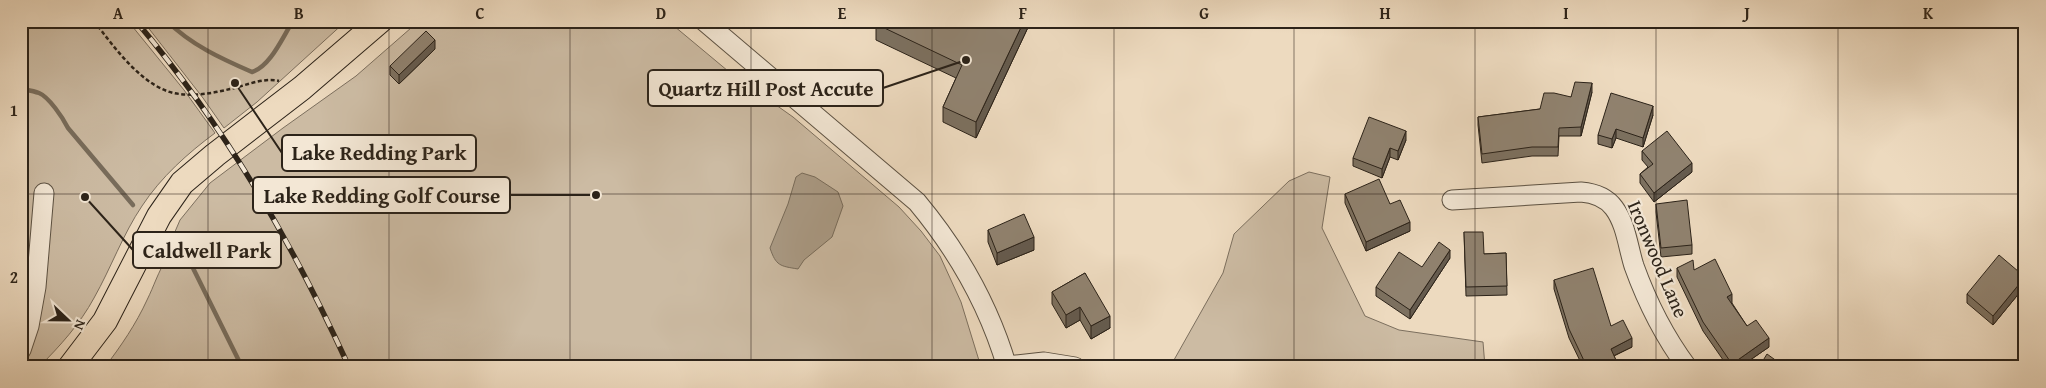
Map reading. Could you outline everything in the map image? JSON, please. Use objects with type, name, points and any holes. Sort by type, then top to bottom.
[{"type":"main road","points":[[69,366],[105,321],[159,216],[182,184],[215,155],[302,88],[380,21]]},
{"type":"street","points":[[704,21],[917,202],[937,226],[979,293],[1007,366],[1044,362],[1075,367]]},
{"type":"street","name":"Ironwood Lane","points":[[1452,200],[1581,192],[1594,194],[1606,200],[1619,216],[1636,270],[1655,316],[1687,367]]},
{"type":"street","points":[[21,350],[29,326],[36,287],[44,193]]},
{"type":"path","points":[[94,21],[133,68],[166,91],[181,94],[214,92],[268,80],[302,88]]},
{"type":"shaded area","points":[[21,21],[128,21],[184,90],[215,133],[176,166],[149,195],[129,228],[88,308],[69,334],[39,367],[21,367]]},
{"type":"shaded area","points":[[143,21],[346,21],[257,102],[224,128]]},
{"type":"shaded area","points":[[419,21],[668,21],[728,71],[793,117],[899,207],[921,231],[940,256],[961,302],[981,367],[105,367],[128,335],[143,309],[167,258],[165,255],[180,220],[210,183],[356,76]]},
{"type":"shaded area","points":[[1309,172],[1330,177],[1322,228],[1365,316],[1399,330],[1483,342],[1485,367],[1170,367],[1223,273],[1234,234],[1289,181]]},
{"type":"shaded area","points":[[802,173],[815,177],[838,192],[843,206],[832,237],[804,260],[798,269],[787,267],[777,262],[770,248],[788,204],[796,177]]},
{"type":"building","points":[[878,21],[1024,21],[976,122],[943,107],[962,65],[876,24]]},
{"type":"building","points":[[426,31],[435,40],[399,75],[390,66]]},
{"type":"building","points":[[1575,82],[1592,83],[1581,127],[1559,128],[1558,147],[1532,147],[1482,154],[1478,117],[1540,109],[1544,93],[1571,97]]},
{"type":"building","points":[[1611,93],[1653,106],[1643,138],[1616,129],[1612,139],[1598,135]]},
{"type":"building","points":[[1369,117],[1406,131],[1398,151],[1390,148],[1382,169],[1353,158]]},
{"type":"building","points":[[1667,131],[1692,163],[1654,193],[1640,174],[1653,164],[1642,151]]},
{"type":"building","points":[[1379,179],[1390,204],[1400,200],[1410,222],[1366,242],[1345,194]]},
{"type":"building","points":[[1687,200],[1692,245],[1661,248],[1656,204]]},
{"type":"building","points":[[1024,214],[1034,237],[997,253],[988,230]]},
{"type":"building","points":[[1464,232],[1483,232],[1484,254],[1506,253],[1507,286],[1466,287]]},
{"type":"building","points":[[1439,242],[1450,250],[1410,310],[1376,287],[1399,252],[1422,267]]},
{"type":"building","points":[[1999,255],[2025,277],[1993,316],[1967,294]]},
{"type":"building","points":[[1715,259],[1732,294],[1727,297],[1747,326],[1756,320],[1769,338],[1732,364],[1703,322],[1677,268],[1693,260],[1694,270]]},
{"type":"building","points":[[1593,268],[1611,326],[1623,320],[1632,338],[1611,349],[1619,367],[1587,367],[1569,329],[1554,280]]},
{"type":"building","points":[[1085,273],[1110,316],[1091,326],[1080,307],[1066,315],[1052,292]]},
{"type":"building","points":[[1767,354],[1785,367],[1759,367]]},
{"type":"building","points":[[1794,360],[1805,367],[1790,367]]},
{"type":"waterway","points":[[167,21],[176,30],[197,44],[252,72],[259,69],[271,57],[293,21]]},
{"type":"waterway","points":[[21,86],[23,89],[43,95],[51,103],[68,128],[133,205]]},
{"type":"waterway","points":[[189,260],[242,367]]},
{"type":"railway","points":[[136,21],[199,102],[254,186],[304,274],[349,367]]},
{"type":"place","name":"Quartz Hill Post Accute","points":[[966,60]]},
{"type":"place","name":"Lake Redding Park","points":[[235,83]]},
{"type":"place","name":"Lake Redding Golf Course","points":[[596,195]]},
{"type":"place","name":"Caldwell Park","points":[[85,197]]}]
